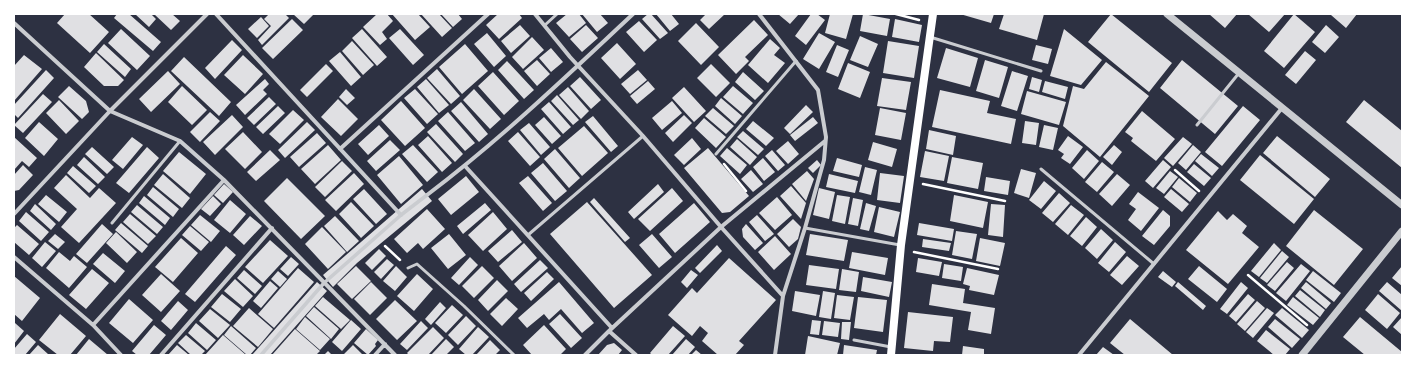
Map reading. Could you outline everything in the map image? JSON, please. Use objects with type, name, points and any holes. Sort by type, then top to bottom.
[{"type":"main road","points":[[892,351],[901,247],[909,181],[933,14]]},
{"type":"street","points":[[14,213],[110,111],[208,14]]},
{"type":"street","points":[[216,14],[401,216]]},
{"type":"street","points":[[340,149],[488,14]]},
{"type":"street","points":[[535,14],[578,66],[643,136],[721,227],[783,296]]},
{"type":"street","points":[[261,355],[324,283],[401,216],[465,166],[578,66],[633,14]]},
{"type":"street","points":[[760,14],[818,90],[826,137],[824,160],[805,228],[783,296],[775,355]]},
{"type":"street","points":[[1167,14],[1402,205]]},
{"type":"street","points":[[14,23],[110,111],[180,141],[224,180],[395,355]]},
{"type":"street","points":[[1079,355],[1282,108]]},
{"type":"street","points":[[585,355],[610,329],[721,227],[825,141]]},
{"type":"street","points":[[465,166],[528,235],[610,329],[636,355]]},
{"type":"street","points":[[93,325],[224,180]]},
{"type":"street","points":[[161,355],[272,228]]},
{"type":"street","points":[[1302,355],[1402,231]]},
{"type":"street","points":[[14,257],[93,325],[121,355]]},
{"type":"street","points":[[375,355],[385,344]]},
{"type":"lane","points":[[545,25],[557,14]]},
{"type":"lane","points":[[929,37],[1041,71]]},
{"type":"lane","points":[[716,154],[796,61]]},
{"type":"lane","points":[[1197,124],[1239,73]]},
{"type":"lane","points":[[528,235],[643,136]]},
{"type":"lane","points":[[112,223],[180,141]]},
{"type":"lane","points":[[1041,170],[1154,264]]},
{"type":"lane","points":[[805,228],[901,247]]},
{"type":"lane","points":[[408,268],[417,264],[464,306],[514,355]]},
{"type":"lane","points":[[854,340],[892,351]]},
{"type":"path","points":[[896,14],[931,23]]},
{"type":"path","points":[[716,154],[754,200]]},
{"type":"path","points":[[1175,170],[1208,199]]},
{"type":"path","points":[[909,181],[1005,201]]},
{"type":"path","points":[[377,237],[408,268]]},
{"type":"path","points":[[901,247],[998,269]]},
{"type":"path","points":[[1248,275],[1318,334]]},
{"type":"building","points":[[65,14],[89,14],[109,32],[90,53],[57,23]]},
{"type":"building","points":[[117,14],[129,14],[161,42],[153,51],[114,18]]},
{"type":"building","points":[[135,14],[151,14],[156,19],[149,27]]},
{"type":"building","points":[[154,14],[172,14],[180,21],[171,30]]},
{"type":"building","points":[[269,14],[285,14],[289,18],[262,45],[258,40],[271,26],[264,19]]},
{"type":"building","points":[[293,14],[314,14],[304,24]]},
{"type":"building","points":[[377,14],[387,14],[393,21],[382,32],[387,39],[380,45],[363,27]]},
{"type":"building","points":[[392,14],[418,14],[430,27],[415,40]]},
{"type":"building","points":[[421,14],[439,14],[452,28],[442,37]]},
{"type":"building","points":[[441,14],[458,14],[462,19],[453,27]]},
{"type":"building","points":[[498,14],[519,14],[522,18],[499,39],[486,25]]},
{"type":"building","points":[[567,14],[579,14],[586,23],[569,37],[556,23]]},
{"type":"building","points":[[582,14],[600,14],[608,23],[597,32]]},
{"type":"building","points":[[648,14],[651,14],[668,33],[660,39],[642,19]]},
{"type":"building","points":[[656,14],[671,14],[679,24],[670,31]]},
{"type":"building","points":[[706,14],[725,14],[709,29],[700,20]]},
{"type":"building","points":[[778,14],[799,14],[790,24]]},
{"type":"building","points":[[811,14],[817,14],[825,20],[806,45],[795,36]]},
{"type":"building","points":[[830,14],[853,14],[846,39],[825,33]]},
{"type":"building","points":[[863,14],[890,19],[887,36],[860,31]]},
{"type":"building","points":[[960,14],[994,14],[991,23]]},
{"type":"building","points":[[1004,14],[1044,14],[1037,40],[999,29]]},
{"type":"building","points":[[1111,14],[1172,63],[1149,92],[1088,42]]},
{"type":"building","points":[[1209,14],[1237,14],[1225,28]]},
{"type":"building","points":[[1248,14],[1285,14],[1269,32]]},
{"type":"building","points":[[1294,14],[1315,32],[1284,68],[1264,51]]},
{"type":"building","points":[[1357,14],[1346,28],[1331,15]]},
{"type":"building","points":[[261,17],[269,26],[257,38],[248,29]]},
{"type":"building","points":[[292,19],[303,30],[273,59],[262,48]]},
{"type":"building","points":[[895,19],[922,25],[919,42],[892,37]]},
{"type":"building","points":[[754,20],[768,35],[745,57],[749,61],[736,74],[718,55]]},
{"type":"building","points":[[639,21],[657,40],[644,52],[626,32]]},
{"type":"building","points":[[696,23],[719,47],[701,65],[678,41]]},
{"type":"building","points":[[520,25],[530,36],[511,53],[501,41]]},
{"type":"building","points":[[586,25],[598,38],[582,52],[570,39]]},
{"type":"building","points":[[1326,25],[1339,37],[1325,53],[1312,42]]},
{"type":"building","points":[[121,29],[150,56],[137,70],[108,43]]},
{"type":"building","points":[[362,29],[387,57],[377,66],[352,38]]},
{"type":"building","points":[[400,29],[424,55],[413,65],[389,38]]},
{"type":"building","points":[[1064,29],[1102,60],[1081,85],[1050,76]]},
{"type":"building","points":[[487,33],[506,56],[494,67],[474,44]]},
{"type":"building","points":[[819,33],[835,42],[819,69],[803,59]]},
{"type":"building","points":[[860,36],[878,44],[868,67],[850,60]]},
{"type":"building","points":[[532,37],[544,50],[523,69],[512,57]]},
{"type":"building","points":[[770,39],[780,48],[774,55],[785,63],[768,83],[748,65]]},
{"type":"building","points":[[232,40],[242,50],[215,79],[205,68]]},
{"type":"building","points":[[352,41],[374,65],[363,75],[342,51]]},
{"type":"building","points":[[888,41],[919,46],[914,78],[883,73]]},
{"type":"building","points":[[617,43],[636,64],[620,79],[601,58]]},
{"type":"building","points":[[104,44],[131,69],[125,77],[97,52]]},
{"type":"building","points":[[465,44],[488,71],[462,94],[439,67]]},
{"type":"building","points":[[837,45],[849,50],[838,77],[826,72]]},
{"type":"building","points":[[1036,45],[1052,49],[1048,64],[1032,60]]},
{"type":"building","points":[[551,48],[563,62],[551,72],[539,58]]},
{"type":"building","points":[[946,48],[978,58],[970,87],[937,78]]},
{"type":"building","points":[[1305,51],[1316,60],[1296,84],[1285,75]]},
{"type":"building","points":[[340,52],[361,77],[351,86],[329,61]]},
{"type":"building","points":[[96,53],[124,80],[118,86],[104,86],[84,67]]},
{"type":"building","points":[[24,55],[42,69],[14,101],[14,66]]},
{"type":"building","points":[[243,55],[263,74],[245,94],[224,75]]},
{"type":"building","points":[[184,57],[231,102],[219,116],[171,71]]},
{"type":"building","points":[[537,60],[550,74],[537,86],[524,71]]},
{"type":"building","points":[[985,60],[1008,67],[999,98],[976,91]]},
{"type":"building","points":[[1182,60],[1238,106],[1215,134],[1160,88]]},
{"type":"building","points":[[507,61],[534,90],[524,99],[498,70]]},
{"type":"building","points":[[1106,62],[1149,96],[1100,157],[1063,126],[1073,86],[1084,89]]},
{"type":"building","points":[[848,63],[870,72],[860,98],[838,89]]},
{"type":"building","points":[[326,64],[333,71],[307,97],[300,90]]},
{"type":"building","points":[[711,64],[730,83],[716,97],[697,78]]},
{"type":"building","points":[[437,69],[460,96],[451,104],[427,78]]},
{"type":"building","points":[[46,70],[54,78],[18,118],[14,114],[14,105]]},
{"type":"building","points":[[638,70],[647,80],[630,94],[621,84]]},
{"type":"building","points":[[168,71],[180,84],[151,112],[139,99]]},
{"type":"building","points":[[1012,71],[1028,76],[1017,111],[1001,106]]},
{"type":"building","points":[[493,72],[519,101],[504,115],[478,86]]},
{"type":"building","points":[[743,72],[764,91],[755,100],[735,82]]},
{"type":"building","points":[[580,77],[601,100],[591,109],[570,86]]},
{"type":"building","points":[[1032,77],[1042,80],[1039,92],[1029,89]]},
{"type":"building","points":[[882,78],[911,82],[906,110],[877,106]]},
{"type":"building","points":[[265,79],[269,84],[263,90],[267,94],[245,115],[236,105]]},
{"type":"building","points":[[426,79],[449,105],[439,113],[417,87]]},
{"type":"building","points":[[648,81],[655,89],[637,104],[630,96]]},
{"type":"building","points":[[1045,81],[1068,87],[1065,99],[1042,92]]},
{"type":"building","points":[[69,86],[86,101],[89,112],[82,119],[58,97]]},
{"type":"building","points":[[182,86],[207,110],[192,125],[168,102]]},
{"type":"building","points":[[733,86],[753,103],[743,114],[723,97]]},
{"type":"building","points":[[568,87],[589,111],[581,119],[559,95]]},
{"type":"building","points":[[684,87],[706,111],[694,122],[672,98]]},
{"type":"building","points":[[346,89],[355,98],[347,105],[339,97]]},
{"type":"building","points":[[415,89],[438,114],[427,124],[404,98]]},
{"type":"building","points":[[474,89],[501,119],[490,129],[463,100]]},
{"type":"building","points":[[940,90],[990,101],[987,113],[1016,119],[1011,144],[932,127]]},
{"type":"building","points":[[1027,91],[1066,102],[1059,125],[1021,114]]},
{"type":"building","points":[[43,94],[52,102],[23,133],[14,125]]},
{"type":"building","points":[[557,95],[579,120],[573,125],[551,101]]},
{"type":"building","points":[[269,97],[276,104],[254,125],[247,118]]},
{"type":"building","points":[[721,98],[742,116],[735,124],[715,106]]},
{"type":"building","points":[[338,99],[358,119],[341,136],[321,117]]},
{"type":"building","points":[[59,100],[79,121],[66,134],[46,113]]},
{"type":"building","points":[[1364,100],[1402,131],[1402,168],[1346,122]]},
{"type":"building","points":[[401,101],[425,128],[405,146],[381,120]]},
{"type":"building","points":[[672,101],[682,113],[662,130],[652,118]]},
{"type":"building","points":[[461,102],[488,134],[479,142],[451,111]]},
{"type":"building","points":[[549,102],[571,127],[563,134],[541,109]]},
{"type":"building","points":[[806,105],[813,112],[790,134],[784,128]]},
{"type":"building","points":[[278,106],[285,113],[263,134],[256,127]]},
{"type":"building","points":[[1243,106],[1260,120],[1222,166],[1205,152]]},
{"type":"building","points":[[713,108],[734,126],[726,134],[705,116]]},
{"type":"building","points":[[880,108],[906,113],[901,140],[875,135]]},
{"type":"building","points":[[293,110],[304,120],[280,144],[269,134]]},
{"type":"building","points":[[1142,111],[1175,139],[1156,161],[1131,141],[1133,138],[1125,132]]},
{"type":"building","points":[[210,112],[220,121],[200,142],[190,132]]},
{"type":"building","points":[[448,112],[475,143],[465,151],[438,121]]},
{"type":"building","points":[[232,115],[243,127],[215,155],[203,142]]},
{"type":"building","points":[[684,115],[692,123],[673,142],[665,133]]},
{"type":"building","points":[[593,116],[618,146],[611,152],[585,122]]},
{"type":"building","points":[[544,117],[561,136],[552,144],[535,125]]},
{"type":"building","points":[[813,117],[818,123],[795,141],[790,135]]},
{"type":"building","points":[[704,118],[726,137],[716,148],[695,128]]},
{"type":"building","points":[[753,121],[774,138],[766,146],[746,129]]},
{"type":"building","points":[[1025,121],[1039,123],[1036,145],[1022,143]]},
{"type":"building","points":[[39,122],[58,139],[44,156],[25,138]]},
{"type":"building","points":[[307,122],[315,130],[285,158],[278,150]]},
{"type":"building","points":[[529,123],[550,147],[541,155],[520,130]]},
{"type":"building","points":[[436,124],[463,154],[455,162],[427,132]]},
{"type":"building","points":[[379,125],[389,136],[368,155],[358,144]]},
{"type":"building","points":[[1044,125],[1058,128],[1053,150],[1039,147]]},
{"type":"building","points":[[584,126],[608,153],[582,176],[558,148]]},
{"type":"building","points":[[929,130],[956,136],[953,155],[926,149]]},
{"type":"building","points":[[743,131],[764,149],[758,155],[737,137]]},
{"type":"building","points":[[243,132],[262,152],[245,169],[225,149]]},
{"type":"building","points":[[518,132],[540,157],[530,166],[508,141]]},
{"type":"building","points":[[317,133],[326,143],[299,167],[290,157]]},
{"type":"building","points":[[428,136],[452,163],[442,172],[418,145]]},
{"type":"building","points":[[1068,136],[1083,147],[1070,164],[1061,158],[1064,154],[1058,150]]},
{"type":"building","points":[[1277,136],[1330,179],[1315,197],[1263,153]]},
{"type":"building","points":[[14,137],[37,158],[29,167],[22,161],[14,170]]},
{"type":"building","points":[[132,137],[143,145],[123,169],[112,160]]},
{"type":"building","points":[[1183,137],[1192,144],[1173,166],[1164,158]]},
{"type":"building","points":[[692,138],[701,149],[684,165],[674,155]]},
{"type":"building","points":[[737,139],[757,157],[750,165],[730,147]]},
{"type":"building","points":[[390,140],[400,150],[376,171],[367,161]]},
{"type":"building","points":[[788,141],[799,154],[788,164],[776,151]]},
{"type":"building","points":[[873,142],[897,149],[892,167],[868,160]]},
{"type":"building","points":[[328,145],[341,160],[315,184],[301,169]]},
{"type":"building","points":[[413,145],[438,172],[427,182],[402,154]]},
{"type":"building","points":[[1114,145],[1122,152],[1112,165],[1103,157]]},
{"type":"building","points":[[1193,145],[1201,152],[1186,170],[1178,163]]},
{"type":"building","points":[[92,147],[114,167],[107,174],[85,154]]},
{"type":"building","points":[[147,147],[159,158],[129,193],[116,183]]},
{"type":"building","points":[[708,148],[749,196],[730,212],[722,213],[684,168]]},
{"type":"building","points":[[727,148],[747,165],[740,174],[720,156]]},
{"type":"building","points":[[555,149],[580,178],[569,188],[544,159]]},
{"type":"building","points":[[270,150],[280,160],[256,181],[247,172]]},
{"type":"building","points":[[772,150],[785,165],[778,171],[765,156]]},
{"type":"building","points":[[1087,150],[1099,161],[1084,179],[1072,168]]},
{"type":"building","points":[[925,151],[949,156],[944,181],[920,177]]},
{"type":"building","points":[[179,152],[206,174],[190,194],[163,171]]},
{"type":"building","points":[[1201,154],[1219,168],[1212,176],[1195,161]]},
{"type":"building","points":[[1260,155],[1314,199],[1294,224],[1240,180]]},
{"type":"building","points":[[399,156],[423,185],[401,204],[377,175]]},
{"type":"building","points":[[84,157],[105,177],[98,184],[77,165]]},
{"type":"building","points":[[952,157],[983,163],[978,189],[947,183]]},
{"type":"building","points":[[763,158],[775,172],[764,181],[753,167]]},
{"type":"building","points":[[837,158],[862,165],[859,177],[833,171]]},
{"type":"building","points":[[817,160],[821,165],[813,173],[808,168]]},
{"type":"building","points":[[1163,160],[1171,167],[1153,188],[1145,181]]},
{"type":"building","points":[[342,161],[352,171],[325,197],[315,187]]},
{"type":"building","points":[[1102,162],[1114,172],[1097,192],[1085,182]]},
{"type":"building","points":[[543,163],[567,191],[555,201],[531,173]]},
{"type":"building","points":[[1194,164],[1211,178],[1204,186],[1187,172]]},
{"type":"building","points":[[23,165],[33,175],[19,190],[14,191],[14,175]]},
{"type":"building","points":[[73,166],[96,186],[89,193],[67,173]]},
{"type":"building","points":[[865,167],[877,170],[871,195],[859,192]]},
{"type":"building","points":[[1021,169],[1036,173],[1029,198],[1014,193]]},
{"type":"building","points":[[751,170],[763,184],[753,192],[741,179]]},
{"type":"building","points":[[807,171],[814,179],[806,201],[792,184]]},
{"type":"building","points":[[1170,171],[1178,177],[1164,194],[1156,188]]},
{"type":"building","points":[[354,173],[364,184],[336,211],[325,200]]},
{"type":"building","points":[[880,173],[904,176],[900,203],[877,200]]},
{"type":"building","points":[[163,174],[190,198],[182,208],[154,185]]},
{"type":"building","points":[[829,174],[858,181],[855,193],[826,187]]},
{"type":"building","points":[[1117,174],[1130,185],[1112,206],[1099,194]]},
{"type":"building","points":[[66,175],[90,198],[99,188],[116,203],[79,243],[61,227],[77,209],[54,188]]},
{"type":"building","points":[[466,176],[479,192],[451,215],[438,199]]},
{"type":"building","points":[[528,176],[552,203],[543,211],[519,183]]},
{"type":"building","points":[[986,177],[1010,181],[1008,195],[984,191]]},
{"type":"building","points":[[287,178],[325,216],[301,239],[264,201]]},
{"type":"building","points":[[1179,178],[1197,193],[1190,202],[1172,187]]},
{"type":"building","points":[[1044,181],[1056,191],[1041,209],[1029,200]]},
{"type":"building","points":[[224,184],[233,192],[223,203],[214,195]]},
{"type":"building","points":[[658,184],[664,192],[634,219],[628,212]]},
{"type":"building","points":[[791,186],[806,203],[801,219],[780,196]]},
{"type":"building","points":[[153,187],[179,209],[173,217],[147,195]]},
{"type":"building","points":[[672,188],[683,201],[650,231],[638,219]]},
{"type":"building","points":[[819,188],[835,192],[829,219],[813,215]]},
{"type":"building","points":[[364,189],[387,214],[376,224],[353,199]]},
{"type":"building","points":[[422,189],[432,201],[357,263],[333,287],[323,275]]},
{"type":"building","points":[[1171,189],[1189,204],[1182,212],[1164,197]]},
{"type":"building","points":[[1138,192],[1159,208],[1141,231],[1128,220],[1136,209],[1129,204]]},
{"type":"building","points":[[1059,193],[1070,203],[1053,222],[1042,213]]},
{"type":"building","points":[[46,195],[67,212],[59,222],[38,204]]},
{"type":"building","points":[[837,195],[850,197],[845,224],[832,221]]},
{"type":"building","points":[[954,195],[988,202],[983,228],[950,221]]},
{"type":"building","points":[[144,196],[170,218],[165,225],[139,203]]},
{"type":"building","points":[[213,196],[221,204],[210,216],[201,209]]},
{"type":"building","points":[[777,197],[792,215],[775,230],[759,213]]},
{"type":"building","points":[[594,198],[630,238],[625,242],[590,202]]},
{"type":"building","points":[[853,198],[863,200],[858,226],[848,224]]},
{"type":"building","points":[[230,200],[246,214],[230,233],[214,220]]},
{"type":"building","points":[[351,202],[374,226],[361,238],[339,214]]},
{"type":"building","points":[[587,202],[652,275],[614,308],[550,234]]},
{"type":"building","points":[[485,203],[491,210],[463,234],[457,226]]},
{"type":"building","points":[[694,203],[710,222],[675,253],[659,234]]},
{"type":"building","points":[[866,203],[876,206],[869,231],[860,229]]},
{"type":"building","points":[[35,204],[56,224],[51,230],[30,211]]},
{"type":"building","points":[[991,204],[1005,205],[1003,237],[988,235]]},
{"type":"building","points":[[137,205],[163,227],[157,234],[131,212]]},
{"type":"building","points":[[1071,205],[1084,215],[1068,235],[1055,224]]},
{"type":"building","points":[[879,207],[900,212],[894,237],[874,232]]},
{"type":"building","points":[[427,209],[445,229],[423,249],[418,243],[407,253],[394,239]]},
{"type":"building","points":[[1163,210],[1170,216],[1170,226],[1154,245],[1142,236]]},
{"type":"building","points":[[1314,210],[1363,249],[1334,285],[1286,246]]},
{"type":"building","points":[[1218,211],[1227,220],[1233,214],[1247,226],[1242,233],[1259,247],[1228,284],[1186,250]]},
{"type":"building","points":[[26,212],[49,232],[41,241],[19,221]]},
{"type":"building","points":[[493,212],[507,229],[483,251],[468,235]]},
{"type":"building","points":[[130,214],[156,236],[148,244],[123,222]]},
{"type":"building","points":[[200,215],[220,231],[211,242],[191,225]]},
{"type":"building","points":[[757,215],[774,234],[765,241],[749,222]]},
{"type":"building","points":[[250,216],[262,226],[244,245],[233,235]]},
{"type":"building","points":[[335,216],[359,241],[347,252],[324,226]]},
{"type":"building","points":[[1086,217],[1097,227],[1082,246],[1070,236]]},
{"type":"building","points":[[793,219],[801,227],[798,239],[789,247],[777,234]]},
{"type":"building","points":[[121,223],[148,246],[142,253],[115,230]]},
{"type":"building","points":[[919,223],[954,229],[952,241],[917,235]]},
{"type":"building","points":[[102,224],[113,234],[87,263],[76,254]]},
{"type":"building","points":[[746,224],[763,243],[755,250],[743,237],[742,229]]},
{"type":"building","points":[[17,225],[39,244],[29,255],[14,242],[14,228]]},
{"type":"building","points":[[190,226],[209,242],[201,251],[182,235]]},
{"type":"building","points":[[322,227],[346,252],[328,269],[305,244]]},
{"type":"building","points":[[1101,229],[1113,240],[1097,259],[1085,248]]},
{"type":"building","points":[[512,230],[522,242],[498,262],[488,251]]},
{"type":"building","points":[[956,231],[977,234],[972,259],[952,255]]},
{"type":"building","points":[[116,232],[137,252],[127,263],[106,243]]},
{"type":"building","points":[[55,234],[65,242],[58,249],[48,241]]},
{"type":"building","points":[[449,234],[466,255],[448,269],[431,248]]},
{"type":"building","points":[[652,234],[672,257],[659,268],[639,245]]},
{"type":"building","points":[[810,234],[848,240],[844,261],[806,255]]},
{"type":"building","points":[[775,236],[791,254],[774,270],[758,252]]},
{"type":"building","points":[[181,238],[198,253],[173,282],[155,267]]},
{"type":"building","points":[[980,238],[1005,243],[1000,266],[976,261]]},
{"type":"building","points":[[923,239],[951,243],[949,251],[922,247]]},
{"type":"building","points":[[270,240],[288,256],[263,283],[245,267]]},
{"type":"building","points":[[45,242],[56,251],[42,267],[32,258]]},
{"type":"building","points":[[1115,242],[1126,252],[1109,272],[1098,263]]},
{"type":"building","points":[[524,243],[537,258],[512,281],[499,266]]},
{"type":"building","points":[[1274,243],[1281,250],[1259,277],[1251,271]]},
{"type":"building","points":[[717,245],[722,251],[700,273],[695,268]]},
{"type":"building","points":[[226,246],[236,255],[195,302],[185,294]]},
{"type":"building","points":[[379,249],[386,256],[372,270],[365,263]]},
{"type":"building","points":[[1282,251],[1289,257],[1267,283],[1260,278]]},
{"type":"building","points":[[59,252],[70,261],[74,256],[87,267],[69,288],[46,268]]},
{"type":"building","points":[[852,252],[888,258],[885,275],[849,268]]},
{"type":"building","points":[[103,253],[125,271],[115,283],[93,264]]},
{"type":"building","points":[[1127,256],[1139,266],[1122,285],[1110,275]]},
{"type":"building","points":[[291,257],[299,264],[288,276],[280,269]]},
{"type":"building","points":[[470,257],[478,265],[459,285],[451,278]]},
{"type":"building","points":[[729,258],[776,300],[739,341],[744,345],[735,355],[718,355],[702,341],[708,333],[700,326],[692,336],[668,315],[692,288],[697,293]]},
{"type":"building","points":[[918,258],[942,262],[939,276],[916,272]]},
{"type":"building","points":[[387,259],[394,265],[381,279],[374,272]]},
{"type":"building","points":[[540,260],[548,268],[521,292],[514,284]]},
{"type":"building","points":[[1287,262],[1294,268],[1275,291],[1267,285]]},
{"type":"building","points":[[944,264],[963,267],[961,281],[942,278]]},
{"type":"building","points":[[1301,264],[1310,271],[1286,301],[1276,293]]},
{"type":"building","points":[[809,265],[839,269],[836,289],[806,285]]},
{"type":"building","points":[[356,266],[371,281],[352,299],[337,284]]},
{"type":"building","points":[[396,266],[407,277],[395,291],[383,281]]},
{"type":"building","points":[[482,266],[494,278],[474,298],[462,286]]},
{"type":"building","points":[[1199,266],[1227,289],[1217,302],[1188,279]]},
{"type":"building","points":[[1402,266],[1402,286],[1392,278]]},
{"type":"building","points":[[298,268],[314,282],[274,328],[258,314]]},
{"type":"building","points":[[967,268],[999,275],[994,295],[969,290],[970,286],[963,284]]},
{"type":"building","points":[[92,269],[109,283],[86,309],[69,295]]},
{"type":"building","points":[[842,269],[859,272],[856,292],[839,290]]},
{"type":"building","points":[[244,270],[262,286],[255,294],[237,278]]},
{"type":"building","points":[[691,270],[698,275],[687,288],[681,282]]},
{"type":"building","points":[[278,271],[287,279],[280,287],[271,279]]},
{"type":"building","points":[[1163,271],[1176,282],[1172,287],[1158,277]]},
{"type":"building","points":[[1313,271],[1341,293],[1334,302],[1306,280]]},
{"type":"building","points":[[547,272],[554,279],[531,301],[524,293]]},
{"type":"building","points":[[161,274],[180,291],[161,312],[142,295]]},
{"type":"building","points":[[417,274],[433,289],[414,311],[397,296]]},
{"type":"building","points":[[14,276],[40,298],[22,321],[14,314]]},
{"type":"building","points":[[863,277],[892,282],[889,297],[861,291]]},
{"type":"building","points":[[235,279],[253,296],[243,307],[224,291]]},
{"type":"building","points":[[497,280],[508,291],[488,311],[478,300]]},
{"type":"building","points":[[270,281],[278,288],[261,308],[253,301]]},
{"type":"building","points":[[317,282],[327,291],[270,355],[252,355]]},
{"type":"building","points":[[371,282],[387,298],[370,315],[354,299]]},
{"type":"building","points":[[559,282],[594,323],[582,333],[561,309],[549,320],[544,314],[527,328],[518,318]]},
{"type":"building","points":[[1178,282],[1206,306],[1203,310],[1175,286]]},
{"type":"building","points":[[1241,282],[1248,288],[1227,314],[1220,309]]},
{"type":"building","points":[[1306,282],[1331,303],[1326,309],[1301,288]]},
{"type":"building","points":[[1387,282],[1402,295],[1402,311],[1379,291]]},
{"type":"building","points":[[932,284],[965,289],[963,303],[995,308],[991,334],[968,330],[971,312],[929,305]]},
{"type":"building","points":[[1300,290],[1325,310],[1320,317],[1295,296]]},
{"type":"building","points":[[795,291],[820,295],[816,316],[792,311]]},
{"type":"building","points":[[823,291],[835,293],[831,319],[819,317]]},
{"type":"building","points":[[222,294],[241,309],[230,322],[211,307]]},
{"type":"building","points":[[1248,294],[1255,300],[1236,322],[1229,316]]},
{"type":"building","points":[[1378,294],[1400,313],[1387,329],[1365,310]]},
{"type":"building","points":[[837,295],[854,297],[850,320],[834,318]]},
{"type":"building","points":[[323,297],[350,320],[341,329],[315,306]]},
{"type":"building","points":[[858,297],[887,300],[883,332],[854,328]]},
{"type":"building","points":[[1293,297],[1319,318],[1313,325],[1287,305]]},
{"type":"building","points":[[506,298],[518,309],[502,326],[490,314]]},
{"type":"building","points":[[129,299],[153,320],[133,343],[109,323]]},
{"type":"building","points":[[395,300],[417,321],[397,340],[376,319]]},
{"type":"building","points":[[178,301],[188,310],[171,330],[161,321]]},
{"type":"building","points":[[1257,301],[1265,308],[1245,331],[1237,324]]},
{"type":"building","points":[[440,302],[446,308],[431,325],[425,319]]},
{"type":"building","points":[[452,305],[463,315],[446,333],[435,323]]},
{"type":"building","points":[[314,307],[339,329],[331,339],[306,316]]},
{"type":"building","points":[[249,308],[273,329],[258,347],[233,326]]},
{"type":"building","points":[[1267,308],[1274,313],[1253,338],[1246,332]]},
{"type":"building","points":[[1282,308],[1309,330],[1302,338],[1275,315]]},
{"type":"building","points":[[210,309],[230,325],[218,338],[199,321]]},
{"type":"building","points":[[908,312],[953,317],[950,342],[934,341],[933,351],[904,348]]},
{"type":"building","points":[[60,314],[86,336],[70,355],[58,355],[39,340]]},
{"type":"building","points":[[560,314],[582,338],[571,348],[549,324]]},
{"type":"building","points":[[466,316],[476,326],[458,345],[448,335]]},
{"type":"building","points":[[305,317],[330,339],[320,350],[296,329]]},
{"type":"building","points":[[1360,317],[1402,352],[1401,355],[1365,355],[1343,337]]},
{"type":"building","points":[[1402,317],[1402,335],[1393,327]]},
{"type":"building","points":[[1130,319],[1173,355],[1125,355],[1110,343]]},
{"type":"building","points":[[1275,319],[1300,339],[1292,348],[1268,327]]},
{"type":"building","points":[[351,320],[361,329],[342,351],[332,342]]},
{"type":"building","points":[[812,320],[821,321],[819,335],[810,334]]},
{"type":"building","points":[[421,321],[428,328],[407,350],[400,344]]},
{"type":"building","points":[[824,321],[840,323],[838,337],[822,335]]},
{"type":"building","points":[[842,322],[851,322],[849,340],[841,339]]},
{"type":"building","points":[[15,323],[24,331],[14,344],[14,324]]},
{"type":"building","points":[[196,323],[216,340],[207,350],[188,333]]},
{"type":"building","points":[[154,325],[166,335],[149,355],[137,355],[132,351]]},
{"type":"building","points":[[544,325],[566,349],[560,355],[532,355],[523,345]]},
{"type":"building","points":[[231,326],[256,348],[250,355],[247,355],[224,335]]},
{"type":"building","points":[[673,326],[685,336],[668,355],[652,355],[650,353]]},
{"type":"building","points":[[433,327],[444,338],[428,355],[409,355],[407,353]]},
{"type":"building","points":[[478,327],[489,337],[472,355],[466,355],[459,349]]},
{"type":"building","points":[[295,329],[320,351],[316,355],[272,355]]},
{"type":"building","points":[[366,329],[378,340],[375,344],[376,346],[368,355],[354,343]]},
{"type":"building","points":[[1266,330],[1290,349],[1285,355],[1274,355],[1257,341]]},
{"type":"building","points":[[27,334],[36,342],[25,355],[14,355],[14,349]]},
{"type":"building","points":[[186,335],[205,351],[201,355],[191,355],[178,343]]},
{"type":"building","points":[[223,335],[246,355],[205,355]]},
{"type":"building","points":[[808,336],[840,343],[837,355],[805,355]]},
{"type":"building","points":[[89,339],[108,355],[76,355]]},
{"type":"building","points":[[446,339],[454,347],[446,355],[431,355]]},
{"type":"building","points":[[686,339],[695,347],[688,355],[672,355]]},
{"type":"building","points":[[490,340],[500,350],[495,355],[476,355]]},
{"type":"building","points":[[614,343],[622,350],[618,355],[598,355],[607,345]]},
{"type":"building","points":[[38,345],[48,354],[29,355]]},
{"type":"building","points":[[177,345],[189,355],[168,355]]},
{"type":"building","points":[[353,345],[363,355],[343,355]]},
{"type":"building","points":[[844,345],[877,350],[876,355],[843,355]]},
{"type":"building","points":[[963,346],[984,349],[984,355],[962,355]]},
{"type":"building","points":[[1103,347],[1114,355],[1096,355]]},
{"type":"building","points":[[696,350],[702,355],[691,355]]},
{"type":"building","points":[[328,351],[332,355],[324,355]]}]
